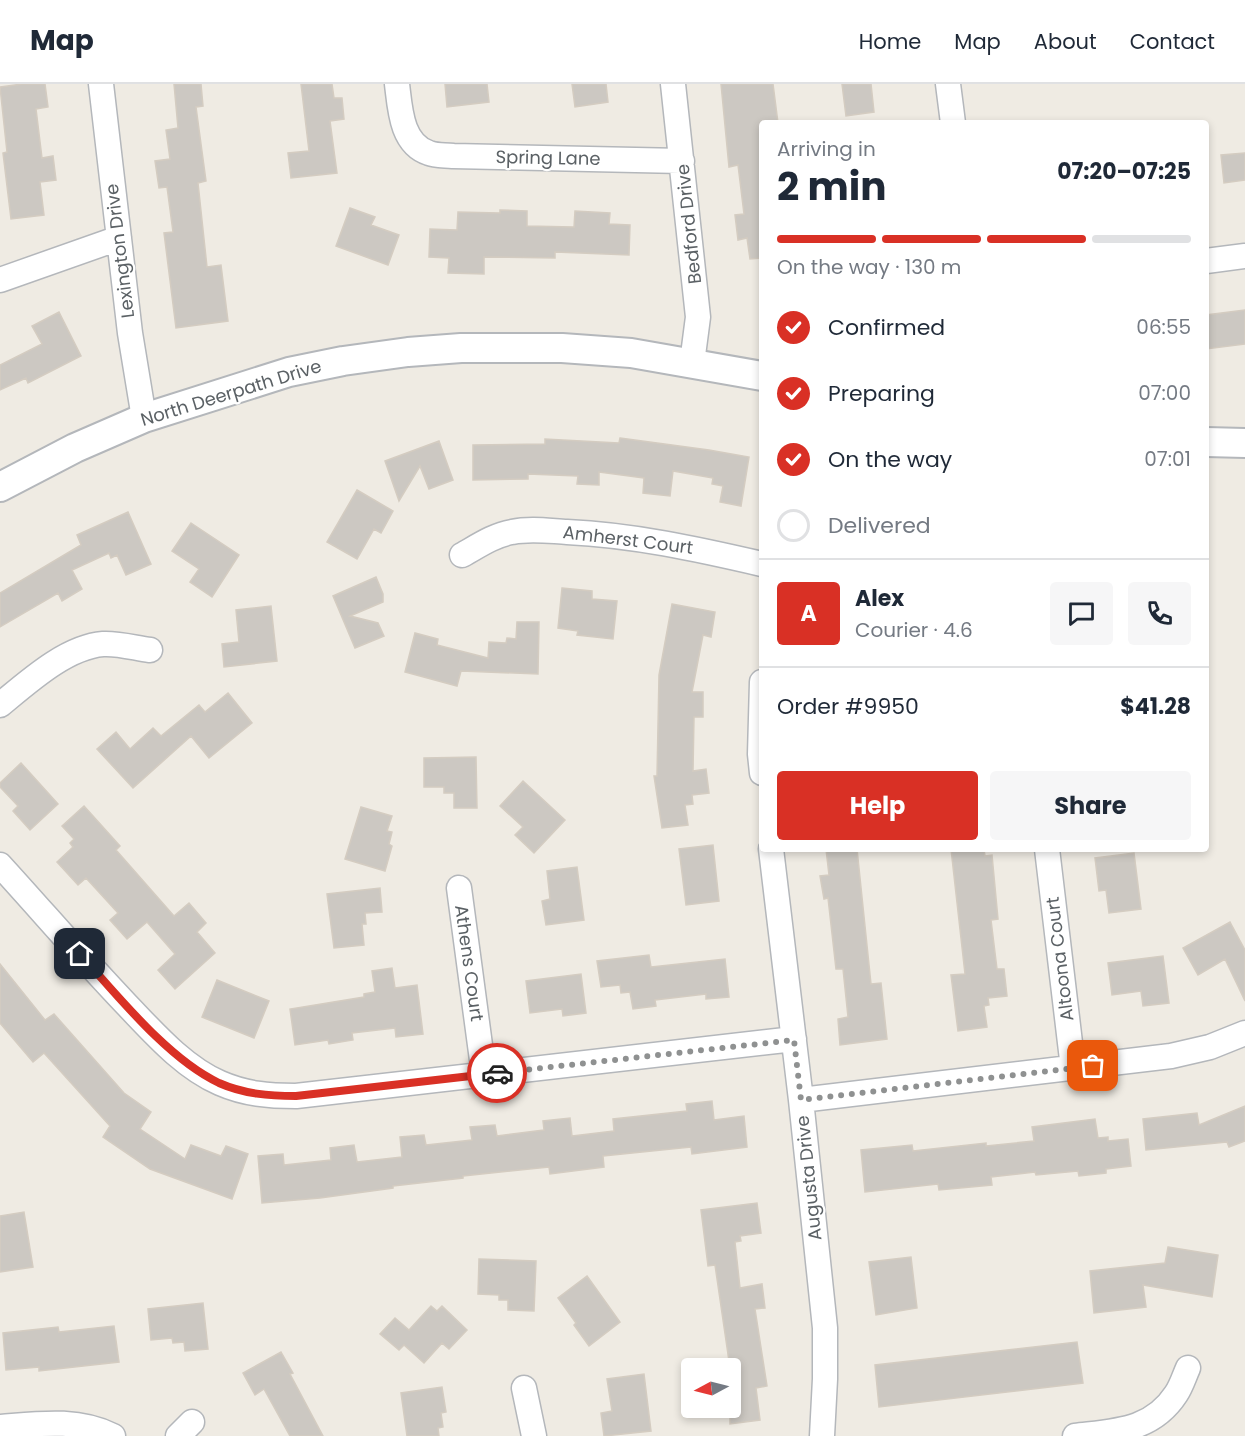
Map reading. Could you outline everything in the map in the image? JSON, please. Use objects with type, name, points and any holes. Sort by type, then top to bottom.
[{"type":"street","name":"Lexington Drive","points":[[100,84],[130,333],[144,418]]},
{"type":"street","name":"Spring Lane","points":[[397,84],[402,125],[416,145],[428,153],[453,156],[682,161]]},
{"type":"street","name":"Bedford Drive","points":[[673,84],[698,317],[692,363]]},
{"type":"street","points":[[948,84],[953,120]]},
{"type":"street","points":[[0,280],[119,238]]},
{"type":"street","points":[[1209,261],[1245,256]]},
{"type":"street","name":"North Deerpath Drive","points":[[0,487],[75,448],[144,418],[289,372],[343,361],[460,348],[562,348],[631,353],[759,375]]},
{"type":"street","points":[[1209,442],[1245,443]]},
{"type":"street","name":"Amherst Court","points":[[462,555],[489,540],[510,532],[528,530],[605,534],[693,548],[759,563]]},
{"type":"street","points":[[0,705],[27,683],[67,656],[91,646],[105,644],[150,650]]},
{"type":"street","name":"Augusta Drive","points":[[771,852],[825,1328],[822,1436]]},
{"type":"street","name":"Altoona Court","points":[[1047,852],[1073,1068]]},
{"type":"street","points":[[0,865],[173,1053],[218,1082],[247,1092],[267,1096],[296,1096],[794,1040]]},
{"type":"street","name":"Athens Court","points":[[459,888],[484,1075]]},
{"type":"street","points":[[801,1100],[1171,1056],[1210,1047],[1245,1033]]},
{"type":"street","points":[[1075,1436],[1124,1430],[1153,1420],[1176,1394],[1188,1368]]},
{"type":"street","points":[[524,1388],[534,1436]]},
{"type":"street","points":[[0,1427],[51,1422],[73,1424],[113,1436]]},
{"type":"building","points":[[45,84],[48,107],[36,109],[42,158],[53,156],[56,180],[40,182],[44,215],[11,219],[3,153],[7,152],[0,87]]},
{"type":"building","points":[[174,84],[201,84],[203,106],[196,107],[206,181],[198,183],[207,267],[221,265],[228,321],[176,328],[164,233],[173,232],[167,187],[159,188],[155,161],[170,159],[166,130],[178,128]]},
{"type":"building","points":[[301,84],[332,84],[334,98],[342,98],[344,119],[330,121],[337,173],[291,178],[288,153],[309,151]]},
{"type":"building","points":[[445,84],[487,84],[489,102],[447,107]]},
{"type":"building","points":[[572,84],[606,84],[608,102],[575,107]]},
{"type":"building","points":[[721,84],[773,84],[778,120],[759,120],[759,258],[750,259],[747,238],[738,240],[735,215],[744,214],[738,165],[729,167]]},
{"type":"building","points":[[842,84],[871,84],[874,112],[846,116]]},
{"type":"building","points":[[1245,153],[1245,180],[1224,183],[1221,155]]},
{"type":"building","points":[[350,208],[375,217],[371,225],[399,235],[388,265],[336,246]]},
{"type":"building","points":[[500,210],[527,211],[527,226],[574,227],[575,211],[610,213],[609,224],[630,225],[629,255],[555,252],[555,258],[484,257],[484,274],[448,273],[449,258],[429,257],[430,229],[457,230],[458,212],[500,213]]},
{"type":"building","points":[[1245,310],[1245,344],[1209,349],[1209,315]]},
{"type":"building","points":[[59,312],[81,356],[28,383],[26,378],[0,390],[0,365],[42,344],[32,326]]},
{"type":"building","points":[[620,438],[749,457],[741,506],[720,502],[723,486],[712,484],[713,478],[673,471],[670,496],[643,493],[644,478],[599,472],[599,485],[577,484],[578,476],[528,474],[528,479],[473,480],[473,445],[545,444],[545,439],[619,443]]},
{"type":"building","points":[[439,441],[453,480],[429,489],[420,466],[399,501],[385,461]]},
{"type":"building","points":[[357,490],[393,511],[381,533],[374,529],[357,559],[327,542]]},
{"type":"building","points":[[128,512],[151,564],[126,575],[117,555],[111,558],[109,553],[72,570],[82,589],[62,601],[58,593],[0,627],[0,593],[81,545],[77,535]]},
{"type":"building","points":[[191,523],[239,555],[212,597],[190,582],[199,569],[172,551]]},
{"type":"building","points":[[376,577],[383,594],[383,602],[350,616],[378,623],[384,636],[355,648],[333,596]]},
{"type":"building","points":[[562,588],[592,591],[592,599],[617,601],[613,639],[577,635],[578,631],[558,628]]},
{"type":"building","points":[[672,604],[715,612],[711,637],[703,635],[692,692],[703,692],[703,717],[694,717],[693,771],[706,769],[709,793],[692,795],[693,804],[685,805],[688,825],[662,828],[654,776],[657,776],[659,675]]},
{"type":"building","points":[[271,606],[277,661],[224,667],[222,644],[239,642],[236,610]]},
{"type":"building","points":[[517,622],[539,622],[538,674],[461,671],[457,686],[405,672],[415,633],[438,639],[437,645],[488,658],[489,642],[506,643],[507,638],[516,639]]},
{"type":"building","points":[[228,693],[252,723],[209,758],[191,736],[133,788],[97,749],[116,732],[130,749],[153,728],[161,736],[199,705],[205,712]]},
{"type":"building","points":[[476,757],[477,808],[454,808],[454,793],[444,793],[444,787],[424,787],[424,758]]},
{"type":"building","points":[[21,763],[58,804],[30,830],[13,811],[18,806],[0,787],[0,783]]},
{"type":"building","points":[[523,781],[565,820],[534,853],[515,835],[523,827],[500,806]]},
{"type":"building","points":[[84,806],[120,846],[116,850],[174,916],[189,903],[206,923],[197,932],[215,953],[175,989],[158,970],[175,954],[147,922],[127,939],[110,920],[118,913],[86,878],[78,885],[57,862],[73,847],[70,843],[74,839],[62,826]]},
{"type":"building","points":[[361,807],[392,816],[387,831],[392,832],[389,844],[392,846],[385,871],[345,859]]},
{"type":"building","points":[[713,845],[719,901],[686,905],[679,849]]},
{"type":"building","points":[[826,852],[857,852],[871,984],[881,983],[887,1039],[840,1045],[838,1019],[848,1017],[843,969],[836,969],[828,898],[824,899],[820,876],[829,875]]},
{"type":"building","points":[[951,852],[984,852],[985,856],[992,855],[998,919],[991,920],[997,969],[1004,969],[1007,996],[988,998],[989,1005],[984,1006],[987,1027],[958,1031],[951,975],[965,974]]},
{"type":"building","points":[[1134,853],[1141,909],[1109,913],[1106,890],[1099,891],[1095,858]]},
{"type":"building","points":[[577,867],[584,920],[546,925],[542,901],[550,899],[547,871]]},
{"type":"building","points":[[380,888],[382,912],[365,913],[366,924],[362,924],[364,945],[334,948],[327,894]]},
{"type":"building","points":[[1230,922],[1245,950],[1245,1001],[1225,959],[1198,975],[1183,948]]},
{"type":"building","points":[[649,955],[651,967],[725,959],[729,997],[706,999],[706,994],[655,1000],[656,1006],[633,1009],[630,992],[621,993],[620,985],[601,987],[597,961]]},
{"type":"building","points":[[1163,956],[1169,1003],[1143,1006],[1141,991],[1112,995],[1108,963]]},
{"type":"building","points":[[0,964],[45,1020],[54,1014],[124,1093],[151,1112],[140,1129],[185,1159],[191,1145],[221,1156],[226,1146],[248,1154],[232,1199],[150,1169],[103,1137],[110,1126],[44,1053],[33,1062],[0,1023]]},
{"type":"building","points":[[392,968],[395,988],[417,985],[423,1034],[396,1037],[395,1028],[352,1033],[353,1040],[329,1044],[328,1040],[295,1045],[290,1009],[364,997],[364,994],[375,992],[372,971]]},
{"type":"building","points":[[581,974],[586,1013],[563,1016],[562,1009],[530,1013],[526,981]]},
{"type":"building","points":[[217,980],[269,1001],[254,1038],[202,1017]]},
{"type":"building","points":[[712,1101],[714,1120],[744,1116],[747,1147],[692,1154],[691,1147],[603,1156],[604,1167],[550,1174],[549,1167],[463,1176],[463,1178],[320,1198],[262,1203],[258,1156],[283,1154],[284,1165],[331,1160],[330,1148],[354,1145],[357,1162],[402,1157],[400,1137],[424,1135],[426,1145],[472,1140],[470,1127],[495,1125],[497,1136],[544,1130],[543,1121],[570,1118],[572,1136],[614,1131],[613,1119],[687,1111],[686,1104]]},
{"type":"building","points":[[1245,1106],[1245,1141],[1229,1147],[1227,1142],[1146,1150],[1143,1119],[1197,1113],[1199,1125]]},
{"type":"building","points":[[1095,1119],[1098,1138],[1108,1137],[1108,1141],[1128,1139],[1131,1166],[1106,1169],[1106,1173],[1079,1176],[1078,1171],[1036,1175],[1035,1172],[991,1177],[992,1185],[939,1190],[938,1184],[865,1192],[861,1150],[912,1145],[913,1151],[986,1143],[986,1146],[1034,1141],[1032,1127]]},
{"type":"building","points":[[757,1203],[761,1233],[740,1236],[741,1241],[735,1242],[740,1288],[762,1284],[765,1308],[755,1309],[767,1386],[756,1388],[760,1420],[730,1424],[730,1418],[741,1418],[741,1358],[729,1358],[715,1265],[708,1266],[701,1210]]},
{"type":"building","points":[[24,1212],[33,1267],[0,1272],[0,1216]]},
{"type":"building","points":[[1168,1247],[1218,1255],[1212,1297],[1143,1285],[1146,1307],[1094,1313],[1090,1271],[1165,1263]]},
{"type":"building","points":[[911,1257],[917,1308],[876,1315],[869,1262]]},
{"type":"building","points":[[479,1259],[536,1261],[534,1311],[508,1310],[508,1300],[499,1300],[499,1295],[478,1294]]},
{"type":"building","points":[[587,1276],[620,1322],[589,1346],[558,1298]]},
{"type":"building","points":[[203,1303],[208,1349],[185,1351],[184,1342],[173,1343],[172,1338],[151,1340],[148,1309]]},
{"type":"building","points":[[431,1306],[437,1311],[442,1306],[467,1330],[449,1349],[442,1343],[424,1363],[404,1345],[399,1350],[380,1334],[395,1318],[409,1330]]},
{"type":"building","points":[[114,1326],[119,1362],[39,1371],[39,1367],[6,1370],[3,1333],[58,1327],[59,1332]]},
{"type":"building","points":[[1077,1342],[1083,1383],[879,1407],[875,1365]]},
{"type":"building","points":[[281,1352],[323,1436],[290,1436],[264,1389],[255,1395],[243,1373]]},
{"type":"building","points":[[644,1374],[651,1431],[604,1436],[601,1413],[612,1411],[607,1379]]},
{"type":"building","points":[[442,1387],[446,1412],[441,1413],[443,1427],[438,1428],[439,1436],[407,1436],[401,1393]]},
{"type":"way so far","points":[[497,1073],[794,1040],[801,1100],[1093,1066]]},
{"type":"route","points":[[80,954],[173,1053],[218,1082],[247,1092],[267,1096],[296,1096],[497,1073]]}]
